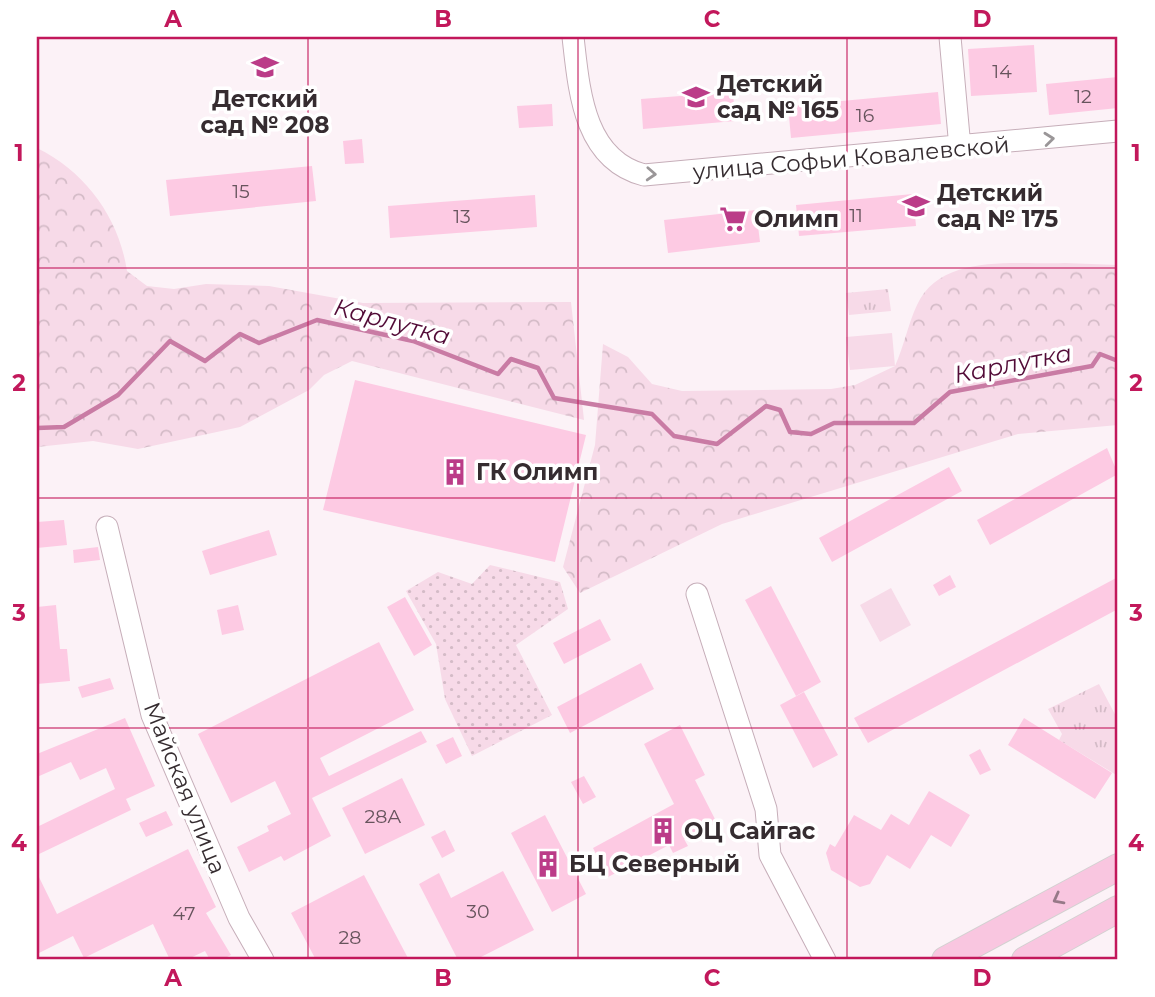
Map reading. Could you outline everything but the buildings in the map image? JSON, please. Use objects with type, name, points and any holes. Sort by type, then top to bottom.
[{"type":"main road","points":[[946,960],[1118,867]]},
{"type":"main road","points":[[1025,960],[1118,909]]},
{"type":"street","name":"улица Софьи Ковалевской","points":[[573,37],[582,105],[596,140],[614,161],[629,171],[654,176],[1118,131]]},
{"type":"street","points":[[950,37],[960,148]]},
{"type":"street","name":"Майская улица","points":[[107,527],[152,715],[239,918],[263,960]]},
{"type":"street","points":[[697,594],[766,809],[770,855],[825,960]]},
{"type":"green space","points":[[37,148],[55,158],[85,183],[108,215],[123,251],[127,271],[147,286],[174,289],[206,284],[269,286],[363,303],[571,302],[584,420],[352,361],[324,375],[309,390],[240,427],[138,449],[93,441],[37,447]]},
{"type":"green space","points":[[982,265],[1118,265],[1118,425],[1018,434],[722,524],[580,593],[563,567],[595,445],[603,344],[628,357],[652,384],[682,391],[831,389],[855,385],[895,366],[917,305],[928,288],[944,276]]},
{"type":"green space","points":[[888,289],[891,311],[849,315],[846,293]]},
{"type":"green space","points":[[892,333],[895,366],[850,370],[846,337]]},
{"type":"green space","points":[[490,565],[560,582],[568,609],[516,645],[552,715],[472,756],[445,699],[436,644],[406,591],[438,572],[472,584]]},
{"type":"green space","points":[[891,588],[911,625],[880,642],[860,605]]},
{"type":"green space","points":[[1099,684],[1118,720],[1118,776],[1059,740],[1062,734],[1048,709]]},
{"type":"waterway","name":"Карлутка","points":[[37,428],[64,427],[118,395],[170,341],[205,361],[240,334],[259,343],[317,320],[413,341],[498,374],[511,359],[538,368],[554,398],[652,414],[674,436],[717,444],[766,406],[780,410],[790,432],[811,434],[834,423],[914,423],[950,392],[1092,366],[1100,354],[1118,361]]},
{"type":"place","name":"Детский сад № 208","points":[[265,67]]},
{"type":"place","name":"Детский сад № 165","points":[[696,97]]},
{"type":"place","name":"Детский сад № 175","points":[[916,206]]},
{"type":"place","name":"Олимп","points":[[733,219]]},
{"type":"place","name":"ГК Олимп","points":[[455,472]]},
{"type":"place","name":"ОЦ Сайгас","points":[[663,831]]},
{"type":"place","name":"БЦ Северный","points":[[548,864]]}]
